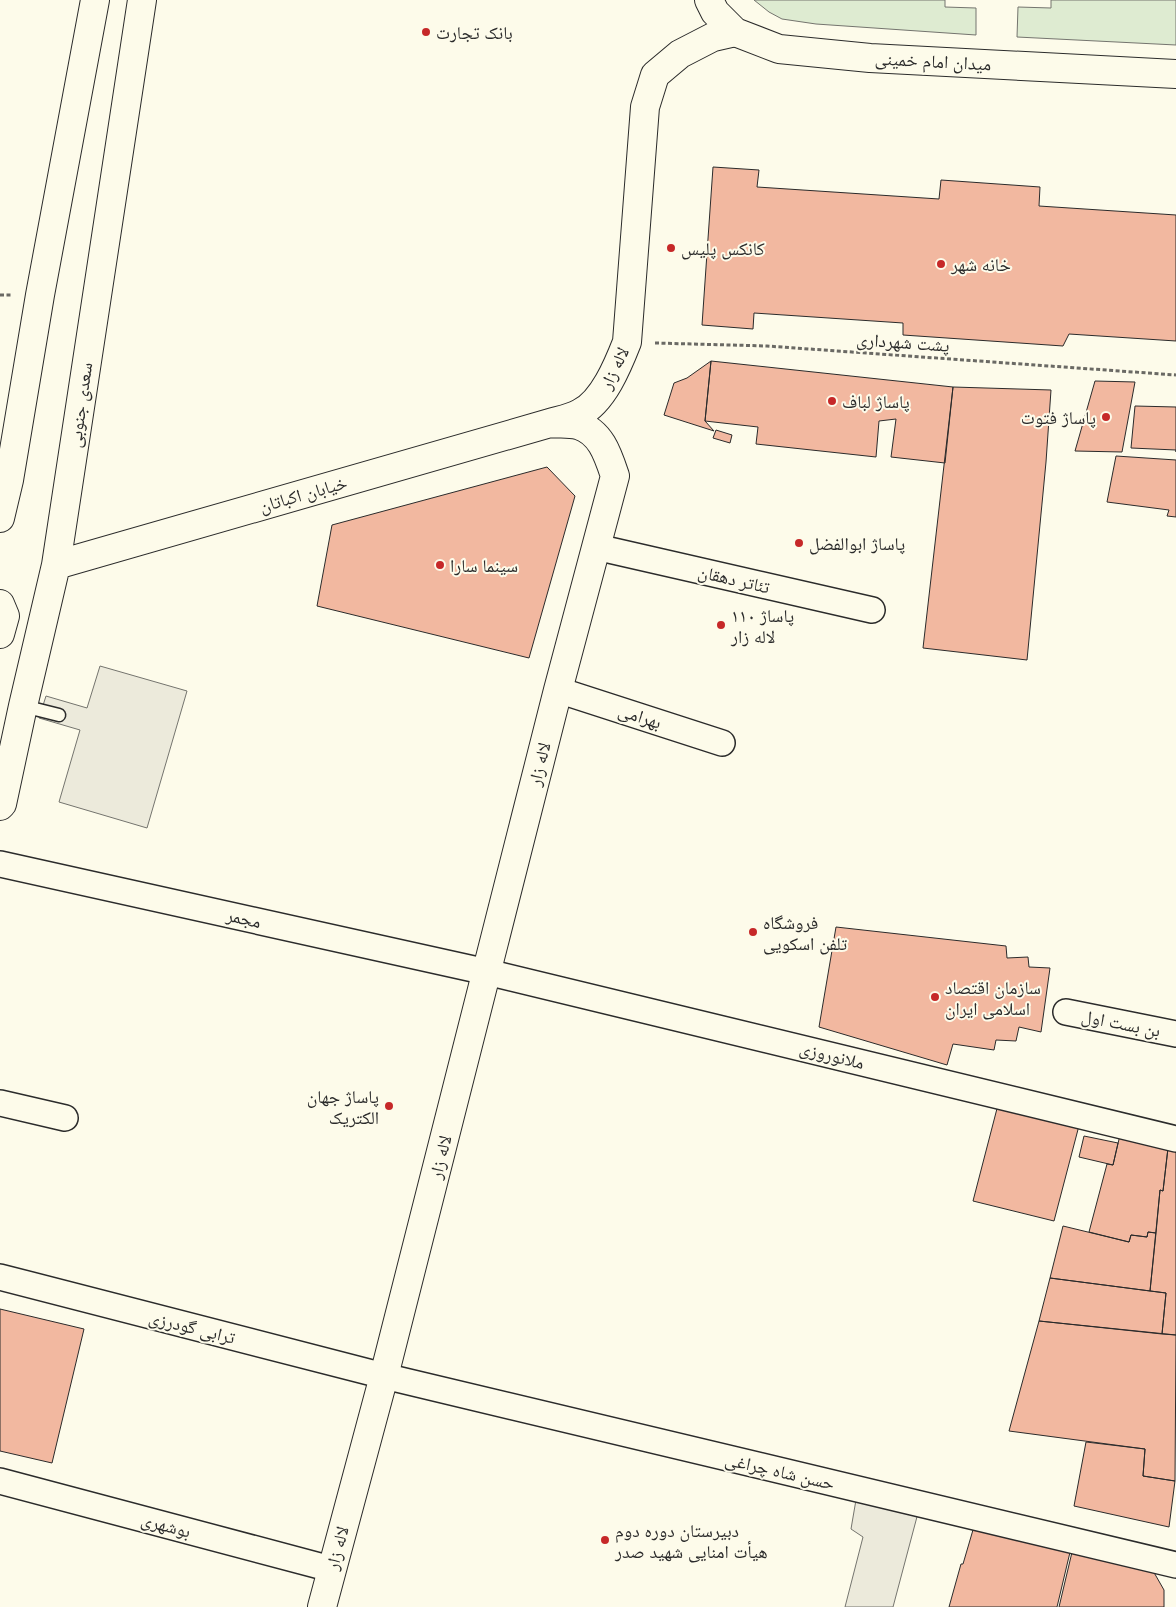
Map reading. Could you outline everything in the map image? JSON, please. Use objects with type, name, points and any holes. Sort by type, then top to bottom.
[{"type":"main road","points":[[0,518],[9,480],[40,295],[95,0]]},
{"type":"main road","name":"سعدی جنوبی","points":[[0,806],[56,565],[142,0]]},
{"type":"main road","name":"میدان امام خمینی","points":[[709,0],[715,12],[735,32],[779,49],[861,57],[1176,74]]},
{"type":"main road","name":"لاله زار","points":[[550,423],[581,413],[600,396],[618,366],[627,342],[645,107],[655,75],[680,54],[713,37],[735,32]]},
{"type":"main road","name":"خیابان اکباتان","points":[[56,565],[550,423]]},
{"type":"main road","name":"لاله زار","points":[[322,1607],[384,1376],[614,476],[606,450],[594,433],[577,425],[550,423]]},
{"type":"main road","points":[[0,604],[5,616],[0,634]]},
{"type":"street","name":"تئاتر دهقان","points":[[596,547],[872,610]]},
{"type":"street","name":"بهرامی","points":[[558,690],[722,743]]},
{"type":"street","name":"مجمر","points":[[0,864],[487,972]]},
{"type":"street","name":"ملانوروزی","points":[[487,972],[1176,1139]]},
{"type":"street","name":"بن بست اول","points":[[1066,1012],[1176,1034]]},
{"type":"street","points":[[0,1103],[65,1118]]},
{"type":"street","name":"ترابی گودرزی","points":[[0,1277],[384,1376]]},
{"type":"street","name":"حسن شاه چراغی","points":[[384,1376],[1176,1565]]},
{"type":"street","name":"بوشهری","points":[[0,1481],[331,1569]]},
{"type":"lane","points":[[23,706],[59,715]]},
{"type":"path","name":"پشت شهرداری","points":[[627,342],[767,346],[1176,375]]},
{"type":"green space","points":[[754,0],[945,0],[945,7],[976,8],[976,35],[816,24],[782,19],[769,12]]},
{"type":"green space","points":[[1051,0],[1176,0],[1176,45],[1017,37],[1018,7],[1051,8]]},
{"type":"shaded area","points":[[100,666],[187,691],[147,828],[59,802],[80,730],[39,718],[46,696],[87,708]]},
{"type":"shaded area","points":[[857,1494],[918,1513],[893,1607],[845,1607],[863,1537],[851,1529]]},
{"type":"building","name":"خانه شهر","points":[[713,167],[759,170],[757,187],[939,199],[941,180],[1040,187],[1039,206],[1176,215],[1176,341],[1069,334],[1063,346],[903,335],[903,323],[754,313],[753,329],[702,325]]},
{"type":"building","points":[[711,361],[705,421],[714,431],[664,415],[674,383],[687,378]]},
{"type":"building","points":[[711,361],[953,387],[945,463],[891,457],[896,419],[879,421],[876,457],[756,444],[758,427],[705,421]]},
{"type":"building","points":[[1095,381],[1135,382],[1122,452],[1075,451]]},
{"type":"building","points":[[953,387],[1051,390],[1027,660],[923,648]]},
{"type":"building","points":[[1135,406],[1176,407],[1176,450],[1131,448]]},
{"type":"building","points":[[716,430],[732,435],[730,443],[713,438]]},
{"type":"building","points":[[1116,456],[1176,460],[1176,517],[1167,516],[1169,510],[1107,502]]},
{"type":"building","name":"سینما سارا","points":[[547,467],[575,496],[529,658],[317,606],[332,525]]},
{"type":"building","name":"سازمان اقتصاد اسلامی ایران","points":[[836,927],[1006,946],[1007,958],[1028,957],[1029,967],[1050,968],[1041,1032],[1019,1027],[1016,1041],[996,1040],[994,1050],[953,1044],[947,1065],[819,1027]]},
{"type":"building","points":[[1000,1097],[1081,1118],[1054,1221],[973,1201]]},
{"type":"building","points":[[1120,1135],[1168,1148],[1163,1191],[1160,1190],[1156,1233],[1148,1232],[1147,1237],[1131,1235],[1129,1242],[1089,1232],[1107,1164],[1113,1165]]},
{"type":"building","points":[[1084,1136],[1118,1143],[1113,1165],[1079,1157]]},
{"type":"building","points":[[1168,1148],[1176,1150],[1176,1335],[1162,1334],[1166,1293],[1150,1291],[1160,1190],[1163,1191]]},
{"type":"building","points":[[1063,1226],[1129,1242],[1131,1235],[1147,1237],[1148,1232],[1156,1233],[1150,1291],[1050,1278]]},
{"type":"building","points":[[1050,1278],[1166,1293],[1162,1334],[1039,1321]]},
{"type":"building","points":[[0,1309],[84,1329],[52,1463],[0,1451]]},
{"type":"building","points":[[1039,1321],[1176,1335],[1175,1481],[1143,1476],[1145,1449],[1009,1431]]},
{"type":"building","points":[[1086,1442],[1145,1449],[1143,1476],[1175,1481],[1169,1527],[1074,1506]]},
{"type":"building","points":[[975,1523],[1071,1548],[1057,1607],[949,1607]]},
{"type":"building","points":[[1073,1548],[1152,1569],[1164,1590],[1164,1607],[1059,1607]]},
{"type":"place","name":"بانک تجارت","points":[[426,32]]},
{"type":"place","name":"کانکس پلیس","points":[[671,248]]},
{"type":"place","name":"خانه شهر","points":[[941,264]]},
{"type":"place","name":"پاساژ لباف","points":[[832,401]]},
{"type":"place","name":"پاساژ فتوت","points":[[1106,417]]},
{"type":"place","name":"پاساژ ابوالفضل","points":[[799,543]]},
{"type":"place","name":"سینما سارا","points":[[440,565]]},
{"type":"place","name":"پاساژ ۱۱۰ لاله زار","points":[[721,625]]},
{"type":"place","name":"فروشگاه تلفن اسکویی","points":[[753,932]]},
{"type":"place","name":"سازمان اقتصاد اسلامی ایران","points":[[935,997]]},
{"type":"place","name":"پاساژ جهان الکتریک","points":[[389,1106]]},
{"type":"place","name":"دبیرستان دوره دوم هیأت امنایی شهید صدر","points":[[605,1540]]}]
